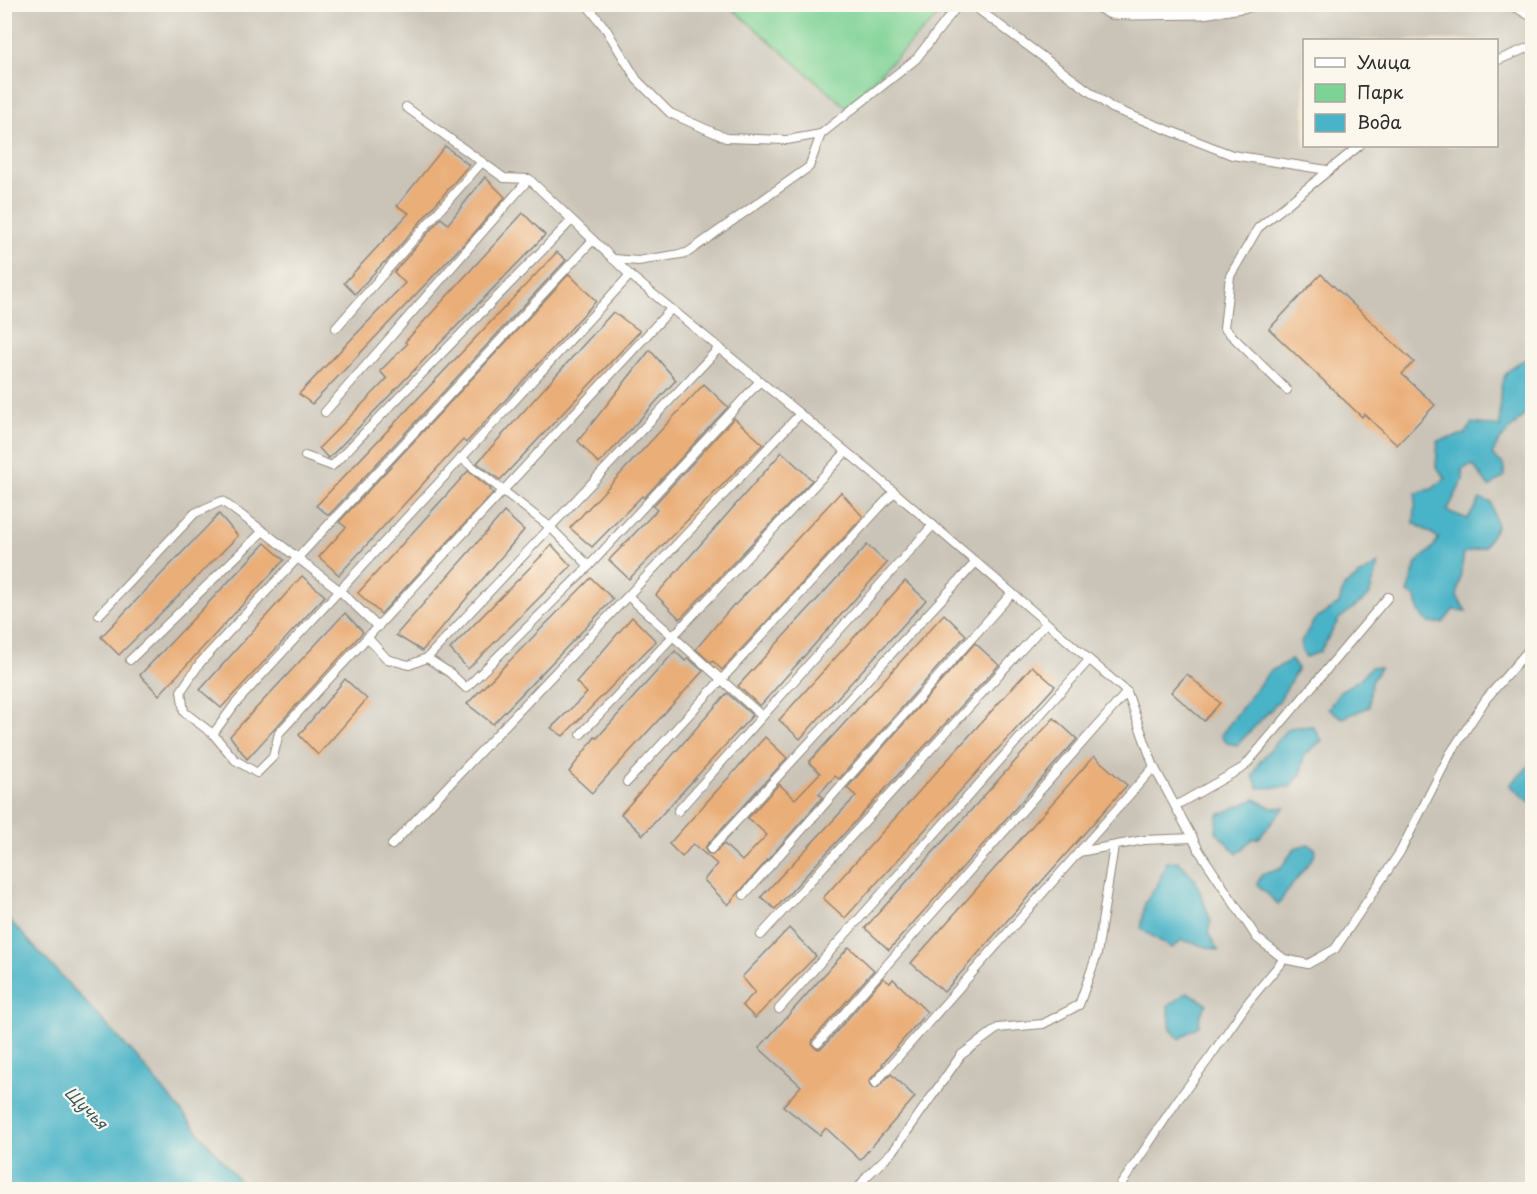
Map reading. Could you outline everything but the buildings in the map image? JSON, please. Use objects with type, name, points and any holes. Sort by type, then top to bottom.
[{"type":"street","points":[[1108,7],[1133,12],[1202,11],[1248,4]]},
{"type":"street","points":[[1518,4],[1533,13]]},
{"type":"lane","points":[[586,4],[606,29],[637,80],[670,113],[726,138],[787,140],[821,134],[916,59],[959,4]]},
{"type":"lane","points":[[970,4],[1112,108],[1232,155],[1328,171]]},
{"type":"lane","points":[[1498,61],[1533,46]]},
{"type":"lane","points":[[406,107],[504,178],[529,179],[630,275],[894,492],[1127,692],[1154,767],[1193,838],[1257,938],[1284,959],[1308,964],[1335,949],[1400,852],[1450,754],[1480,708],[1533,646]]},
{"type":"lane","points":[[613,259],[638,261],[687,253],[809,167],[821,134]]},
{"type":"lane","points":[[1287,390],[1224,328],[1230,276],[1258,228],[1358,147]]},
{"type":"lane","points":[[336,328],[482,162]]},
{"type":"lane","points":[[325,412],[529,179]]},
{"type":"lane","points":[[305,456],[332,466],[572,220]]},
{"type":"lane","points":[[593,240],[200,663],[181,692],[184,712],[213,734],[235,760],[257,773],[273,757],[279,733],[672,309]]},
{"type":"lane","points":[[213,734],[235,704],[630,275]]},
{"type":"lane","points":[[368,638],[387,659],[409,665],[427,658],[719,348]]},
{"type":"lane","points":[[427,658],[466,687],[589,566],[760,381]]},
{"type":"lane","points":[[392,845],[800,414]]},
{"type":"lane","points":[[580,734],[846,452]]},
{"type":"lane","points":[[461,458],[550,526],[589,566]]},
{"type":"lane","points":[[627,782],[894,492]]},
{"type":"lane","points":[[99,615],[195,513],[222,501],[339,590],[378,627]]},
{"type":"lane","points":[[678,811],[933,525]]},
{"type":"lane","points":[[130,660],[263,531]]},
{"type":"lane","points":[[711,849],[976,562]]},
{"type":"lane","points":[[744,895],[1012,593]]},
{"type":"lane","points":[[628,596],[762,716]]},
{"type":"lane","points":[[1175,806],[1244,767],[1388,597]]},
{"type":"lane","points":[[761,935],[1046,622]]},
{"type":"lane","points":[[779,1009],[1089,660]]},
{"type":"lane","points":[[818,1043],[1127,692]]},
{"type":"lane","points":[[875,1083],[1154,767]]},
{"type":"lane","points":[[1079,852],[1144,840],[1193,838]]},
{"type":"lane","points":[[857,1190],[867,1176],[894,1150],[961,1055],[998,1028],[1043,1024],[1079,1005],[1097,954],[1114,846]]},
{"type":"lane","points":[[1117,1190],[1249,1001],[1284,959]]},
{"type":"shaded area","points":[[5,5],[1532,5],[1532,1189],[5,1190]]},
{"type":"green space","points":[[728,5],[949,5],[846,107]]},
{"type":"water","points":[[1532,357],[1532,407],[1499,441],[1492,455],[1503,464],[1505,476],[1489,487],[1473,465],[1462,469],[1463,480],[1447,511],[1468,519],[1480,499],[1491,502],[1497,526],[1484,547],[1464,553],[1457,597],[1466,611],[1453,610],[1443,623],[1429,623],[1419,612],[1416,597],[1408,593],[1416,563],[1431,550],[1439,538],[1414,523],[1416,493],[1432,489],[1446,478],[1436,467],[1438,441],[1465,434],[1472,423],[1500,427],[1500,393],[1505,376],[1519,362]]},
{"type":"water","points":[[1379,563],[1369,596],[1339,619],[1320,652],[1306,657],[1302,651],[1301,642],[1315,619],[1339,604],[1344,586]]},
{"type":"water","points":[[1291,660],[1298,668],[1279,701],[1237,745],[1227,743],[1221,735],[1269,672]]},
{"type":"water","points":[[1371,667],[1380,668],[1371,682],[1369,707],[1343,718],[1328,709],[1340,691],[1359,680]]},
{"type":"water","points":[[1313,726],[1322,740],[1304,756],[1301,774],[1290,787],[1258,788],[1253,776],[1259,763],[1288,728]]},
{"type":"water","points":[[1532,763],[1532,803],[1510,785]]},
{"type":"water","points":[[1255,799],[1272,808],[1285,807],[1259,838],[1252,839],[1237,854],[1216,832],[1218,815]]},
{"type":"water","points":[[1308,844],[1316,849],[1314,856],[1278,904],[1257,884],[1262,874],[1280,869],[1295,848]]},
{"type":"water","points":[[1178,861],[1195,879],[1211,921],[1208,933],[1218,950],[1182,940],[1172,948],[1141,929],[1145,903],[1159,882],[1166,862]]},
{"type":"water","name":"Щучья","points":[[4,914],[136,1057],[246,1189],[5,1189]]},
{"type":"water","points":[[1187,992],[1207,1004],[1200,1015],[1199,1025],[1179,1039],[1171,1029],[1168,1006]]}]
